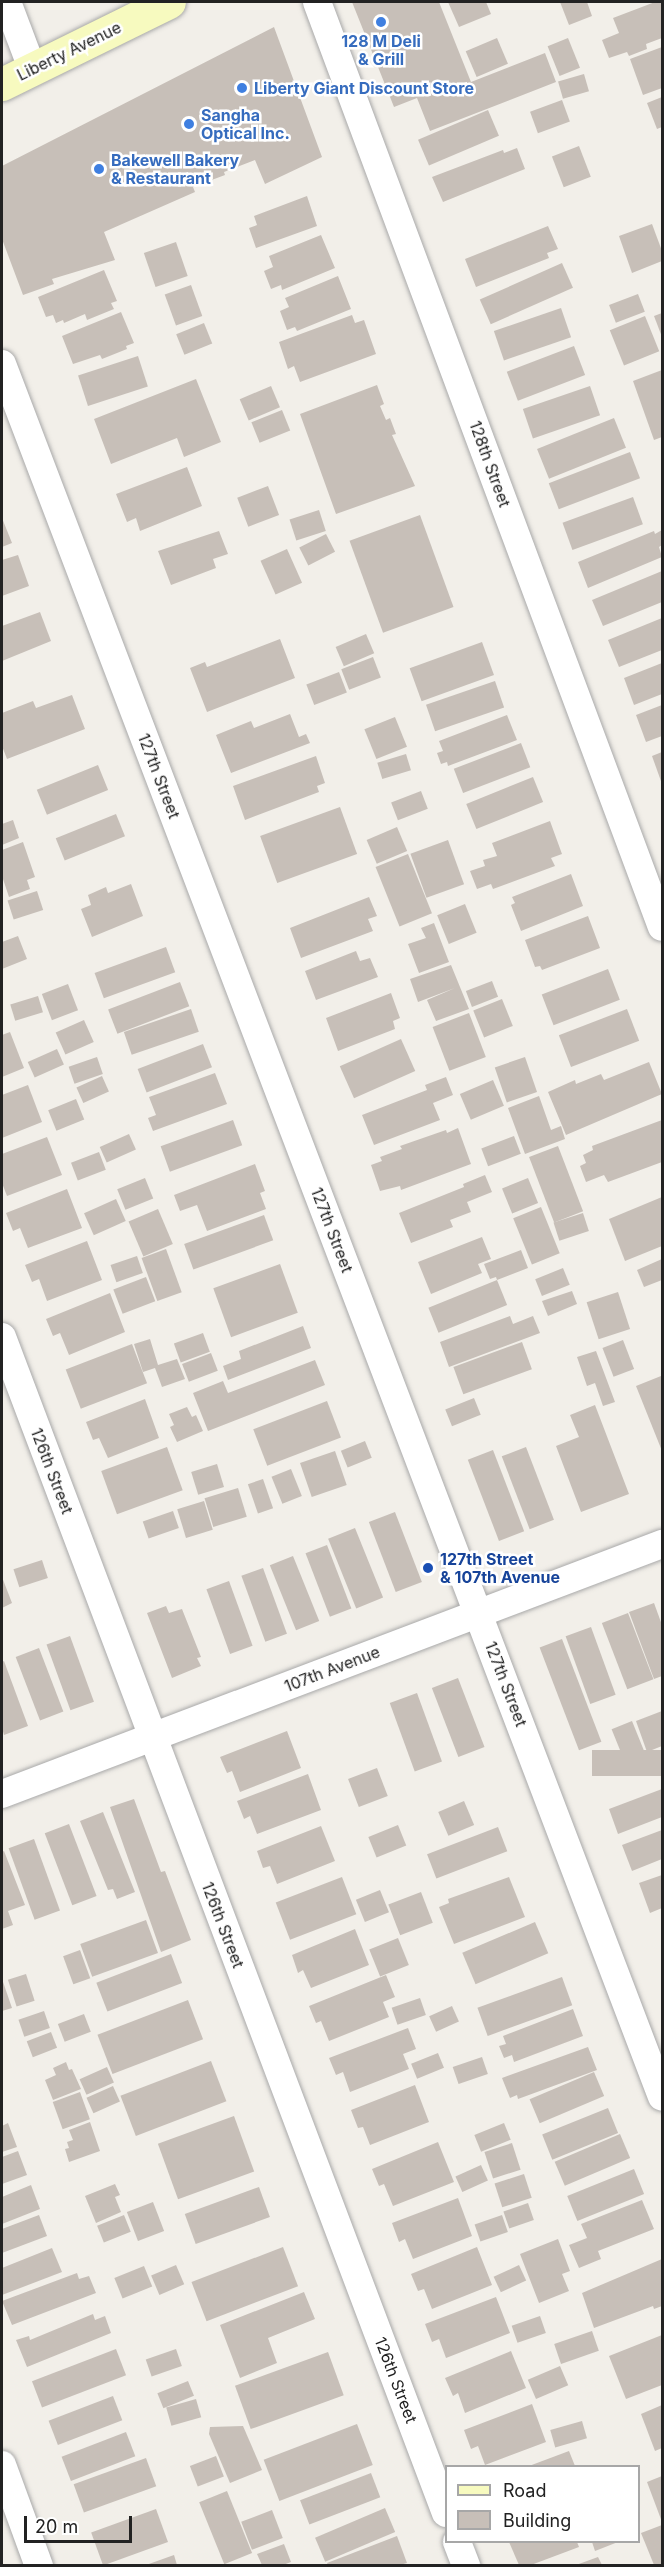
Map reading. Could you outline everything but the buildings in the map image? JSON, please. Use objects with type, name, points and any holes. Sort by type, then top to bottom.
[{"type":"street","points":[[7,2],[32,68]]},
{"type":"street","name":"Liberty Avenue","points":[[2,84],[169,2]]},
{"type":"street","name":"128th Street","points":[[317,2],[663,927]]},
{"type":"street","name":"127th Street","points":[[2,364],[663,2097]]},
{"type":"street","name":"126th Street","points":[[2,1337],[445,2508]]},
{"type":"street","name":"107th Avenue","points":[[2,1794],[663,1544]]},
{"type":"street","points":[[2,2465],[39,2565]]},
{"type":"street","points":[[458,2543],[466,2565]]},
{"type":"place","name":"128 M Deli & Grill","points":[[381,22]]},
{"type":"place","name":"Liberty Giant Discount Store","points":[[242,88]]},
{"type":"place","name":"Sangha Optical Inc.","points":[[189,124]]},
{"type":"place","name":"Bakewell Bakery & Restaurant","points":[[99,169]]},
{"type":"place","name":"127th Street & 107th Avenue","points":[[428,1568]]}]
